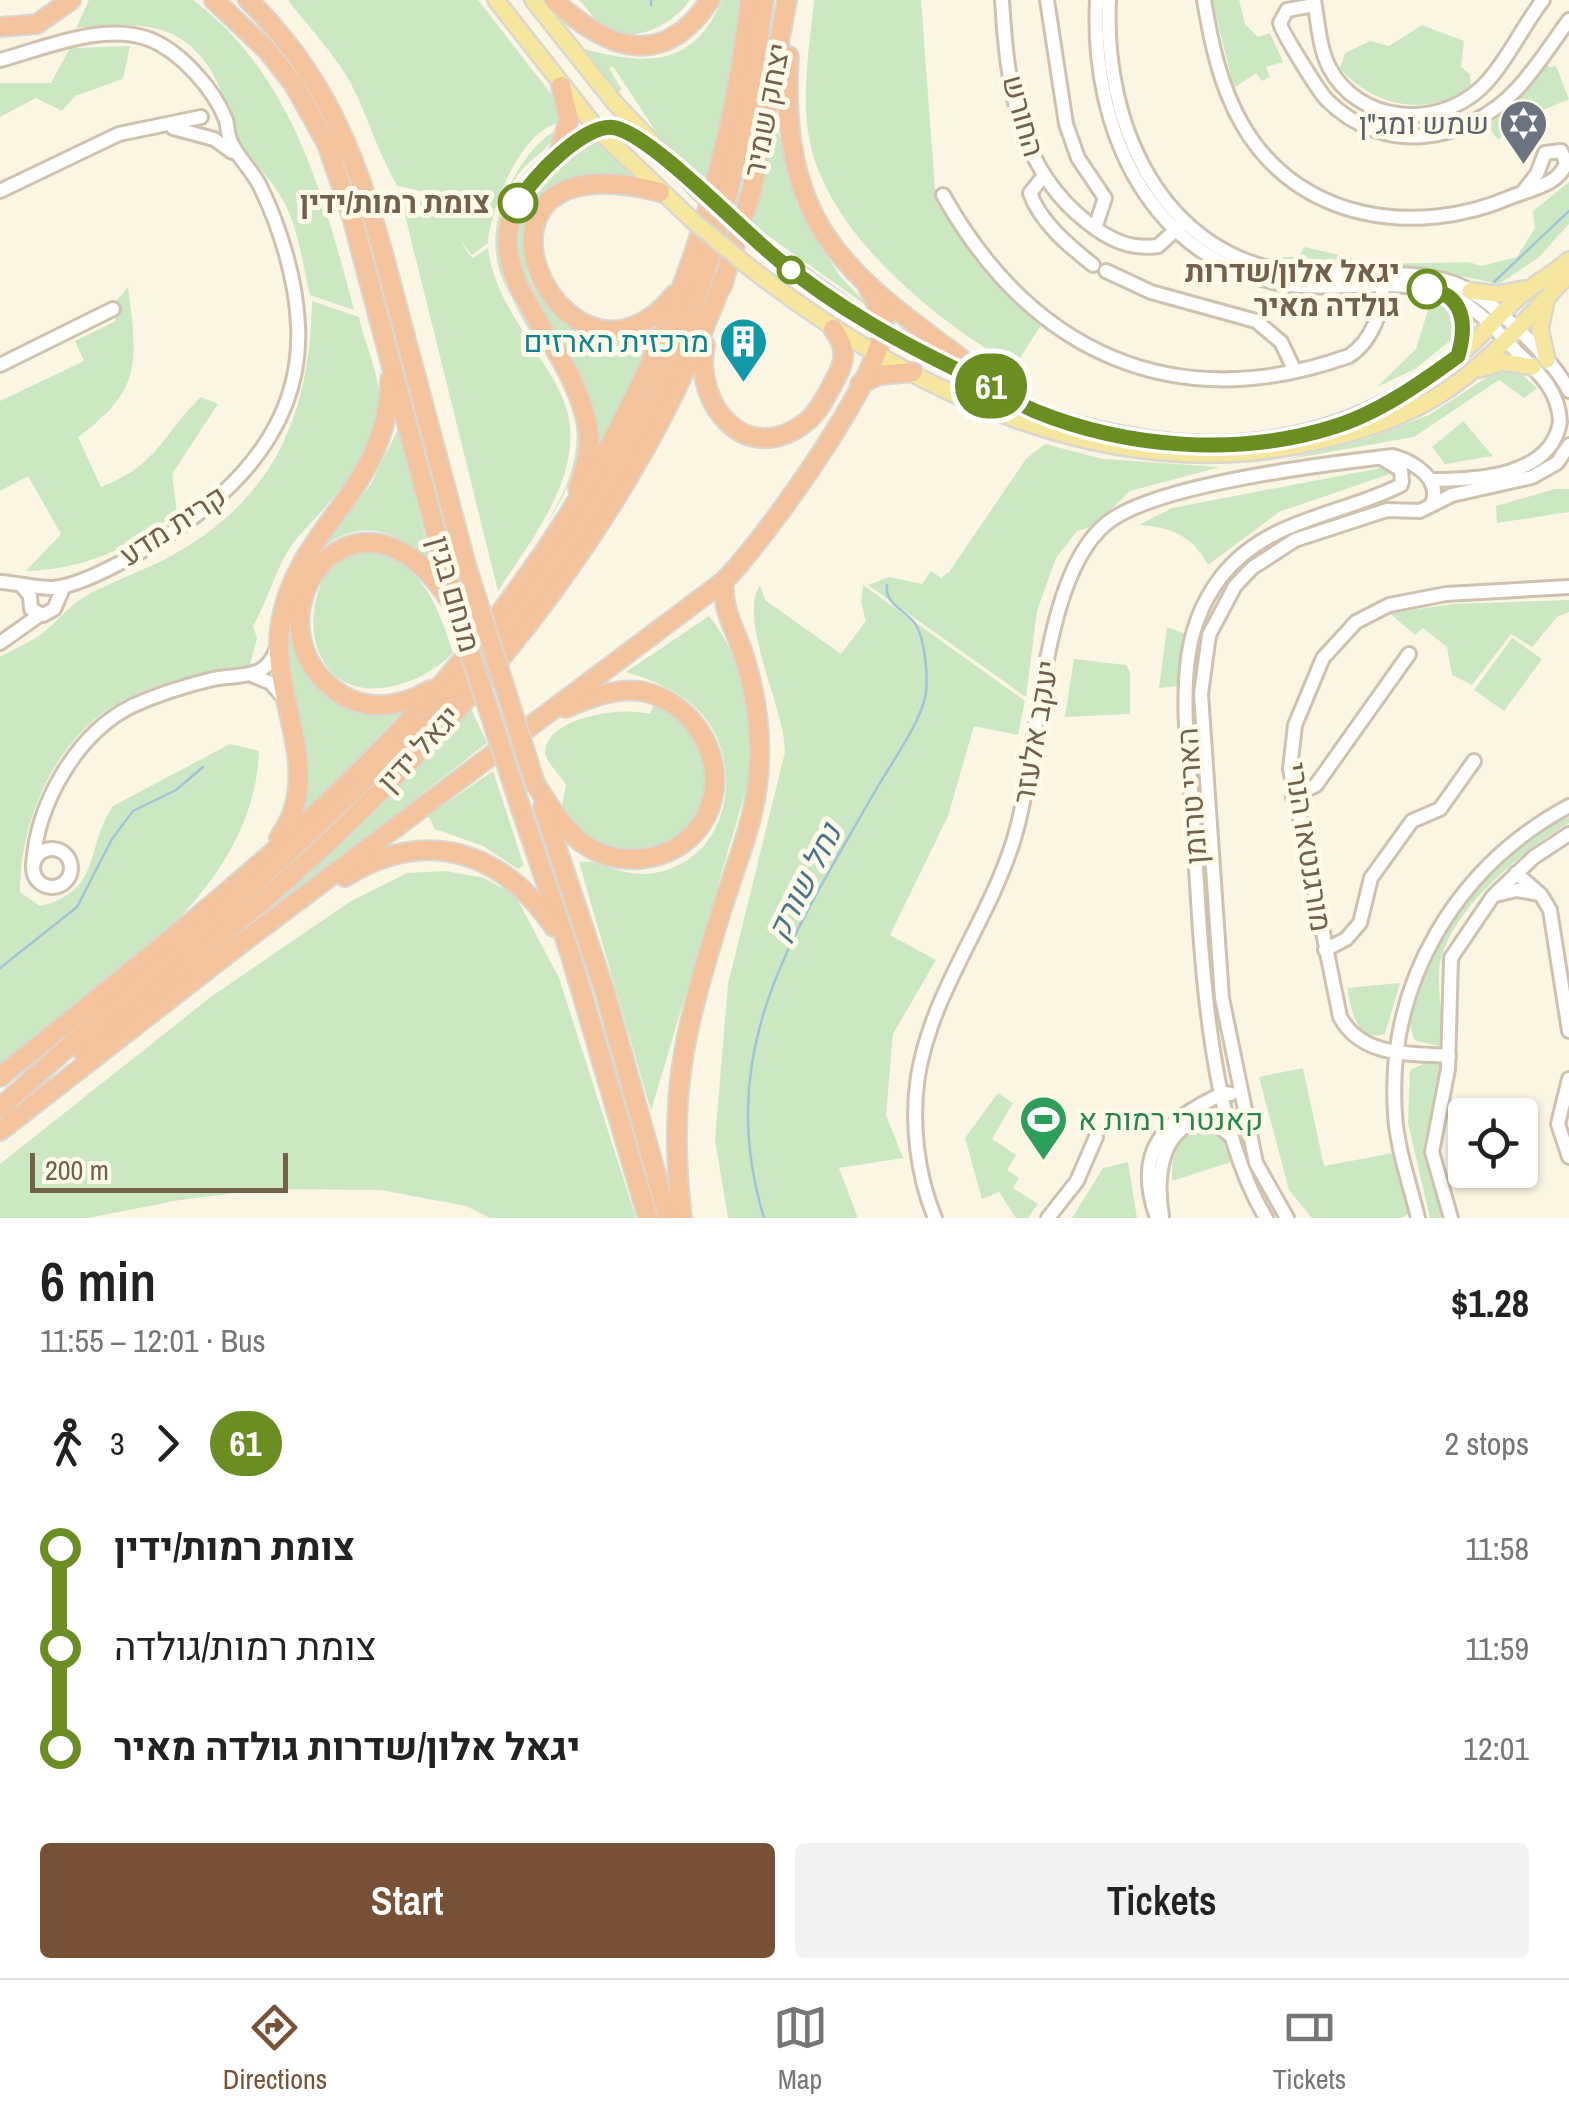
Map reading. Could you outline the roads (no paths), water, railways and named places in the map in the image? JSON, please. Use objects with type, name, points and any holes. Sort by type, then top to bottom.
[{"type":"highway","points":[[0,27],[37,24],[70,0]]},
{"type":"highway","name":"מנחם בגין","points":[[214,0],[268,51],[320,129],[339,175],[448,590],[570,953],[648,1218]]},
{"type":"highway","name":"מנחם בגין","points":[[248,0],[308,66],[348,142],[378,235],[467,568],[604,992],[668,1218]]},
{"type":"highway","points":[[554,0],[601,37],[635,46],[676,37],[689,28],[710,0]]},
{"type":"highway","points":[[1,1076],[222,896],[364,767],[446,678],[570,513],[640,394],[685,278],[719,166],[750,0]]},
{"type":"highway","name":"יצחק שמיר","points":[[716,272],[764,0]]},
{"type":"highway","points":[[0,1131],[243,942],[724,581],[783,513],[860,385],[885,332],[882,310],[818,227],[800,185],[787,117],[790,0]]},
{"type":"highway","name":"יצחק שמיר","points":[[716,272],[752,189],[790,0]]},
{"type":"highway","points":[[558,156],[569,119],[561,86]]},
{"type":"highway","points":[[570,513],[588,455],[588,429],[572,381],[518,287],[508,246],[510,226],[522,195],[558,156],[596,129],[620,129],[664,157]]},
{"type":"highway","points":[[660,192],[604,182],[566,189],[543,210],[534,227],[532,258],[540,282],[555,302],[578,320],[603,328],[619,329],[646,322],[685,278]]},
{"type":"highway","points":[[716,272],[702,376],[714,410],[740,431],[762,436],[782,434],[812,416],[845,361],[833,329]]},
{"type":"highway","name":"יגאל ידין","points":[[0,1108],[316,830],[462,680],[542,578],[603,486],[716,272]]},
{"type":"highway","name":"יגאל ידין","points":[[0,1131],[126,1014],[330,840],[471,692],[554,588],[638,462],[692,362],[716,272]]},
{"type":"highway","points":[[869,290],[1014,400]]},
{"type":"highway","points":[[222,896],[269,850],[295,811],[299,760],[284,697],[278,645],[285,603],[299,571],[364,477],[383,438],[390,378],[384,336]]},
{"type":"highway","points":[[860,385],[884,374],[913,372]]},
{"type":"highway","points":[[446,678],[401,704],[378,706],[347,698],[331,687],[309,660],[299,622],[304,593],[314,571],[335,550],[363,540],[399,548],[448,590]]},
{"type":"highway","points":[[682,1218],[674,1107],[681,1053],[754,801],[759,760],[756,702],[742,650],[726,615],[724,581]]},
{"type":"highway","points":[[530,726],[602,694],[623,691],[656,696],[681,710],[699,731],[711,754],[714,781],[712,800],[696,832],[671,851],[640,860],[611,857],[582,842],[534,783]]},
{"type":"highway","points":[[243,942],[383,857],[436,850],[476,859],[514,880],[535,900],[570,953]]},
{"type":"main road","points":[[496,0],[596,129],[660,192],[748,267],[833,329],[877,354],[1044,432],[1128,449],[1219,456],[1287,449],[1356,432],[1414,409],[1472,372],[1569,274]]},
{"type":"main road","points":[[533,0],[664,157],[756,242],[842,306],[885,332],[1014,400],[1097,430],[1164,442],[1239,444],[1319,431],[1354,420],[1458,356],[1533,286],[1569,260]]},
{"type":"main road","points":[[1470,291],[1498,294],[1533,286]]},
{"type":"main road","points":[[1448,294],[1464,323],[1458,356]]},
{"type":"main road","points":[[1472,372],[1503,362],[1540,363],[1540,329],[1546,298]]},
{"type":"street","name":"החורש","points":[[1002,0],[1013,95],[1042,178],[1095,228],[1131,246],[1178,225]]},
{"type":"street","points":[[1047,0],[1066,124],[1078,158],[1105,198],[1095,228]]},
{"type":"street","points":[[1096,0],[1098,68],[1110,126],[1142,191],[1178,225],[1277,270],[1448,294],[1495,321]]},
{"type":"street","points":[[1109,0],[1111,67],[1122,122],[1152,184],[1178,225]]},
{"type":"street","points":[[1204,0],[1218,64],[1241,123],[1274,164],[1312,192],[1368,216],[1413,220],[1472,213],[1522,193],[1561,175],[1566,162],[1565,147],[1545,152],[1522,193]]},
{"type":"street","points":[[1543,0],[1477,92],[1441,110],[1401,115],[1364,104],[1339,83],[1324,52],[1314,2],[1287,10],[1280,28],[1296,47],[1321,94],[1364,128],[1408,138],[1452,131],[1484,116],[1518,88],[1569,20]]},
{"type":"street","name":"קרית מדע","points":[[0,60],[87,37],[135,35],[176,54],[220,112],[270,212],[296,308],[294,370],[278,419],[242,477],[207,510],[118,564],[66,584],[41,599]]},
{"type":"street","points":[[202,86],[202,115],[208,137],[226,129]]},
{"type":"street","name":"קרית מדע","points":[[0,191],[107,139],[220,112]]},
{"type":"street","name":"קרית מדע","points":[[161,126],[208,137],[245,163]]},
{"type":"street","points":[[1042,178],[1030,193],[1034,204],[1068,244],[1099,268],[1150,292],[1268,328],[1295,372]]},
{"type":"street","points":[[943,195],[964,232],[1001,278],[1046,321],[1092,351],[1145,370],[1209,381],[1295,372],[1348,356],[1367,339],[1380,284]]},
{"type":"street","points":[[1380,284],[1440,279],[1470,291],[1495,321],[1569,392]]},
{"type":"street","points":[[0,365],[113,308]]},
{"type":"street","points":[[1401,483],[1414,474],[1428,478],[1519,469],[1545,454],[1558,433],[1560,412],[1540,363]]},
{"type":"street","points":[[1381,458],[1401,470],[1399,496],[1406,508],[1420,511],[1432,504],[1545,471],[1569,445]]},
{"type":"street","points":[[1381,458],[1406,460],[1428,478],[1436,493],[1432,504]]},
{"type":"street","name":"יעקב אלעזר","points":[[935,1218],[920,1168],[916,1124],[926,1040],[939,1000],[996,890],[1019,825],[1056,618],[1075,561],[1106,524],[1154,498],[1381,458]]},
{"type":"street","name":"הארי טרומן","points":[[1266,1218],[1240,1168],[1204,982],[1185,697],[1193,630],[1204,602],[1242,555],[1288,525],[1401,483]]},
{"type":"street","name":"הארי טרומן","points":[[1287,1218],[1256,1163],[1218,963],[1201,694],[1208,635],[1235,586],[1277,550],[1313,533],[1406,508]]},
{"type":"street","points":[[0,582],[20,584],[41,599],[28,626],[0,644]]},
{"type":"street","name":"מורגנטאו הנרי","points":[[1449,1056],[1370,1046],[1346,1028],[1293,798],[1292,749],[1300,706],[1323,658],[1356,622],[1389,604],[1422,597],[1569,587]]},
{"type":"street","points":[[37,831],[70,863],[69,875],[61,884],[49,886],[38,881],[33,864],[37,831],[62,776],[111,720],[132,706],[266,666],[278,645]]},
{"type":"street","points":[[1293,798],[1316,785],[1409,654]]},
{"type":"street","points":[[246,674],[268,681],[284,697]]},
{"type":"street","points":[[1325,950],[1346,939],[1360,923],[1371,878],[1412,821],[1444,804],[1474,761]]},
{"type":"street","points":[[1417,1216],[1395,1118],[1397,1052],[1414,981],[1450,909],[1498,854],[1569,806]]},
{"type":"street","points":[[1451,1218],[1432,1152],[1449,1056],[1451,958],[1493,896],[1516,872],[1569,834]]},
{"type":"street","points":[[33,864],[44,850],[55,849]]},
{"type":"street","points":[[1516,872],[1541,895],[1554,924],[1569,1031]]},
{"type":"street","points":[[1493,896],[1517,890],[1541,895]]},
{"type":"street","points":[[1160,1218],[1149,1179],[1154,1146],[1170,1123],[1208,1091],[1218,1066]]},
{"type":"street","points":[[1569,1079],[1558,1124],[1569,1157]]},
{"type":"street","points":[[1191,1108],[1224,1093],[1242,1101]]},
{"type":"street","points":[[1160,1218],[1160,1173],[1174,1136],[1202,1120],[1221,1126],[1234,1142]]},
{"type":"street","points":[[1048,1218],[1076,1181],[1096,1137]]},
{"type":"waterway","name":"נחל שורק","points":[[651,0],[651,5]]},
{"type":"waterway","points":[[1494,282],[1569,211]]},
{"type":"waterway","name":"נחל שורק","points":[[764,1218],[751,1157],[748,1100],[755,1047],[769,995],[815,896],[912,730],[926,692],[919,632],[889,598],[887,585]]},
{"type":"waterway","points":[[0,968],[77,907],[112,839],[133,811],[176,790],[203,767]]},
{"type":"place","name":"שמש ומג\"ן","points":[[1524,166]]},
{"type":"place","name":"צומת רמות/ידין","points":[[518,203]]},
{"type":"place","name":"יגאל אלון/שדרות גולדה מאיר","points":[[1427,289]]},
{"type":"place","name":"מרכזית הארזים","points":[[744,384]]},
{"type":"place","name":"קאנטרי רמות א","points":[[1043,1162]]}]
